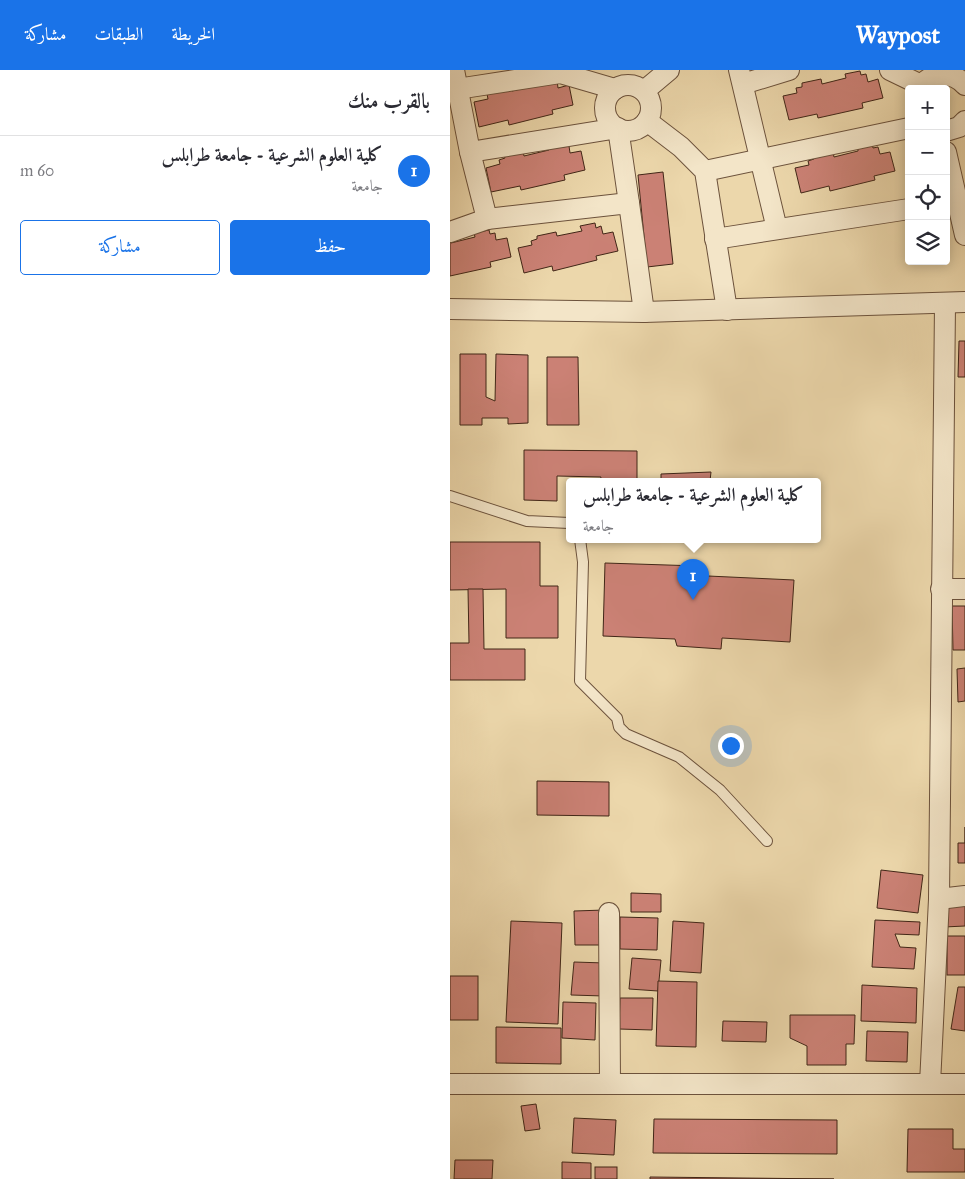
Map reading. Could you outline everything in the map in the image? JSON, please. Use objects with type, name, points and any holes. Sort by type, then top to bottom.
[{"type":"street","points":[[644,91],[669,70]]},
{"type":"street","points":[[890,70],[916,85]]},
{"type":"street","points":[[777,229],[741,77],[793,71]]},
{"type":"street","points":[[487,219],[470,152],[456,80],[560,72],[614,89]]},
{"type":"street","points":[[922,85],[928,79],[945,74],[964,81]]},
{"type":"street","points":[[470,152],[618,128],[634,130],[647,121],[651,106],[644,91],[630,84],[614,89],[609,94],[605,110],[607,117],[618,128],[644,312]]},
{"type":"street","points":[[647,121],[681,147],[705,170],[727,310]]},
{"type":"street","points":[[949,130],[959,127],[965,121]]},
{"type":"street","points":[[705,170],[905,129]]},
{"type":"street","points":[[949,175],[952,203],[965,235]]},
{"type":"street","points":[[450,232],[487,219],[630,203]]},
{"type":"street","points":[[715,238],[905,210]]},
{"type":"street","points":[[450,309],[644,312],[965,302]]},
{"type":"street","points":[[930,1084],[939,899],[945,304]]},
{"type":"street","points":[[941,589],[965,589]]},
{"type":"street","points":[[939,899],[965,896]]},
{"type":"street","points":[[609,913],[610,1084]]},
{"type":"street","points":[[450,1084],[965,1084]]},
{"type":"lane","points":[[450,496],[527,522],[566,523]]},
{"type":"lane","points":[[580,543],[582,562],[580,680],[617,718],[619,728],[626,734],[679,757],[720,790],[767,842]]},
{"type":"building","points":[[860,71],[861,75],[866,74],[868,82],[878,79],[883,98],[862,103],[863,108],[818,118],[817,114],[789,120],[783,96],[797,93],[796,88],[802,87],[802,83],[821,79],[822,84],[846,78],[845,74]]},
{"type":"building","points":[[557,80],[558,88],[569,85],[573,105],[552,110],[553,114],[509,125],[508,120],[479,127],[474,102],[488,99],[487,94],[511,85],[512,91]]},
{"type":"building","points":[[562,142],[563,147],[569,146],[570,153],[581,151],[585,170],[564,175],[565,180],[521,190],[520,186],[491,192],[486,168],[500,164],[499,160],[505,158],[504,155],[523,151],[524,156],[549,150],[548,146]]},
{"type":"building","points":[[872,143],[873,148],[878,147],[880,154],[890,152],[895,171],[874,176],[875,180],[830,191],[829,186],[801,193],[795,168],[809,165],[808,161],[814,159],[813,156],[833,152],[834,157],[858,151],[858,147]]},
{"type":"building","points":[[663,172],[673,264],[647,267],[638,175]]},
{"type":"building","points":[[595,223],[596,228],[601,226],[603,234],[613,232],[618,251],[596,256],[597,260],[553,271],[552,266],[524,273],[518,248],[532,245],[531,241],[537,239],[537,236],[556,232],[557,236],[582,231],[580,226]]},
{"type":"building","points":[[489,230],[490,234],[495,233],[496,240],[507,238],[511,257],[490,262],[491,267],[450,276],[450,240],[451,243],[475,237],[474,233]]},
{"type":"building","points":[[959,341],[965,341],[965,377],[958,377]]},
{"type":"building","points":[[460,354],[486,354],[486,397],[495,401],[496,354],[528,355],[528,423],[508,424],[508,418],[482,418],[482,425],[460,425]]},
{"type":"building","points":[[547,357],[578,357],[579,425],[547,425]]},
{"type":"building","points":[[524,450],[637,451],[637,478],[557,476],[557,501],[524,500]]},
{"type":"building","points":[[711,472],[710,478],[661,478],[661,474]]},
{"type":"building","points":[[450,542],[540,542],[540,586],[558,586],[558,638],[506,638],[506,589],[450,590]]},
{"type":"building","points":[[605,563],[698,566],[708,576],[794,580],[790,642],[722,638],[721,649],[677,646],[675,639],[603,636]]},
{"type":"building","points":[[468,589],[483,589],[484,649],[525,649],[525,680],[450,680],[450,643],[469,643]]},
{"type":"building","points":[[952,606],[965,606],[965,650],[953,650]]},
{"type":"building","points":[[965,668],[965,701],[958,702],[957,669]]},
{"type":"building","points":[[537,781],[609,782],[609,816],[537,815]]},
{"type":"building","points":[[958,843],[965,843],[965,863],[958,863]]},
{"type":"building","points":[[881,870],[923,875],[918,913],[877,908]]},
{"type":"building","points":[[631,893],[661,894],[661,912],[631,912]]},
{"type":"building","points":[[965,905],[965,926],[944,927],[944,906]]},
{"type":"building","points":[[605,910],[605,945],[575,945],[574,911]]},
{"type":"building","points":[[620,917],[658,918],[657,950],[620,949]]},
{"type":"building","points":[[875,920],[920,922],[919,935],[895,934],[900,947],[916,948],[914,969],[872,967]]},
{"type":"building","points":[[511,921],[562,923],[558,1024],[506,1022]]},
{"type":"building","points":[[673,921],[704,923],[701,973],[670,971]]},
{"type":"building","points":[[947,936],[965,936],[965,975],[947,975]]},
{"type":"building","points":[[632,958],[661,960],[658,991],[629,989]]},
{"type":"building","points":[[574,962],[605,963],[604,996],[571,995]]},
{"type":"building","points":[[450,976],[478,976],[478,1020],[450,1020]]},
{"type":"building","points":[[658,981],[697,982],[696,1047],[656,1046]]},
{"type":"building","points":[[862,985],[917,988],[916,1023],[861,1021]]},
{"type":"building","points":[[958,987],[965,987],[965,1031],[951,1029]]},
{"type":"building","points":[[620,998],[653,998],[652,1030],[619,1029]]},
{"type":"building","points":[[563,1002],[596,1003],[595,1040],[562,1038]]},
{"type":"building","points":[[790,1015],[855,1015],[854,1044],[846,1044],[846,1065],[807,1065],[807,1046],[790,1038]]},
{"type":"building","points":[[723,1021],[767,1022],[766,1042],[722,1041]]},
{"type":"building","points":[[496,1027],[561,1028],[561,1064],[496,1063]]},
{"type":"building","points":[[867,1031],[908,1032],[907,1062],[866,1061]]},
{"type":"building","points":[[536,1104],[540,1129],[525,1131],[521,1106]]},
{"type":"building","points":[[574,1118],[616,1120],[614,1155],[572,1153]]},
{"type":"building","points":[[654,1119],[837,1120],[837,1154],[653,1153]]},
{"type":"building","points":[[908,1129],[953,1129],[953,1149],[965,1149],[965,1172],[907,1172]]},
{"type":"building","points":[[455,1160],[493,1160],[492,1179],[454,1179]]},
{"type":"building","points":[[562,1162],[591,1163],[591,1179],[562,1179]]},
{"type":"building","points":[[595,1167],[617,1167],[617,1179],[595,1179]]},
{"type":"building","points":[[650,1177],[834,1179],[650,1179]]},
{"type":"place","name":"كلية العلوم الشرعية - جامعة طرابلس","points":[[693,600]]}]
